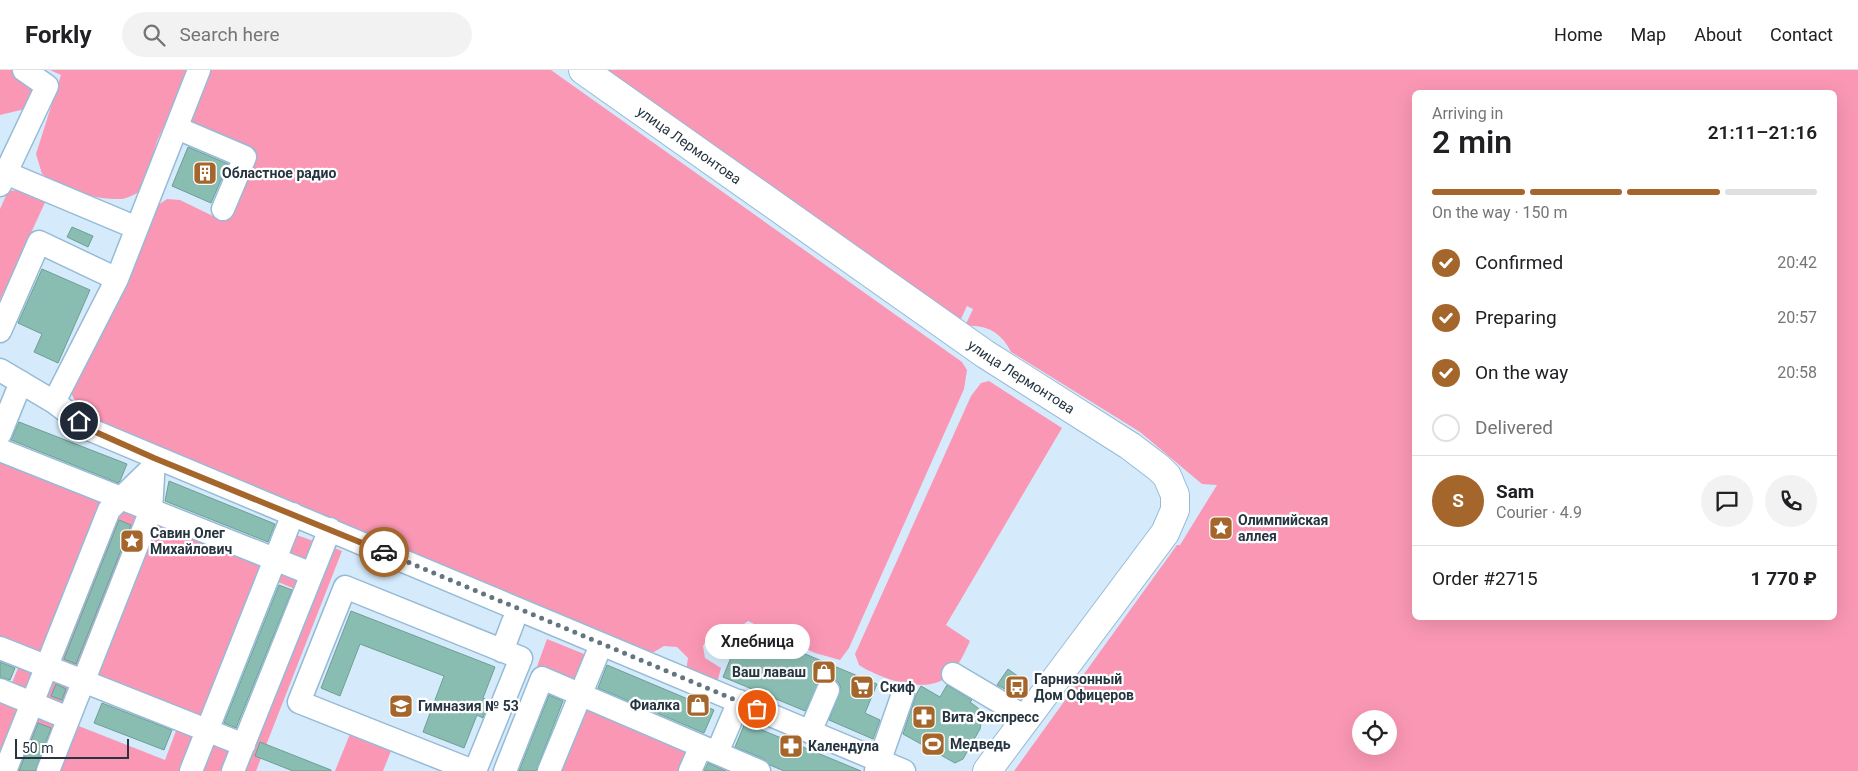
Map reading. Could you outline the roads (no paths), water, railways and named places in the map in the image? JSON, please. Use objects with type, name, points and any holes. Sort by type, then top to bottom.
[{"type":"main road","name":"улица Лермонтова","points":[[583,70],[985,354],[1130,446],[1167,476],[1175,496],[1175,510],[1166,533],[987,771]]},
{"type":"street","points":[[24,70],[47,86],[3,179],[137,228]]},
{"type":"street","points":[[54,402],[117,279],[199,70]]},
{"type":"street","points":[[177,128],[245,158],[223,209]]},
{"type":"street","points":[[0,331],[39,242],[117,279]]},
{"type":"street","points":[[0,370],[54,402],[91,430],[153,463],[330,529],[601,645],[739,701],[810,732],[878,766],[904,771]]},
{"type":"street","points":[[0,434],[21,382]]},
{"type":"street","points":[[0,450],[312,574]]},
{"type":"street","points":[[5,771],[109,510],[153,463]]},
{"type":"street","points":[[48,771],[151,510],[153,463]]},
{"type":"street","points":[[195,770],[208,731],[293,514]]},
{"type":"street","points":[[233,771],[330,529]]},
{"type":"street","points":[[344,587],[520,658],[474,771],[299,702],[344,587]]},
{"type":"street","points":[[502,651],[513,622]]},
{"type":"street","points":[[549,771],[601,645]]},
{"type":"street","points":[[0,648],[244,745]]},
{"type":"street","points":[[953,674],[1027,718]]},
{"type":"street","points":[[505,771],[542,678],[722,758],[759,771]]},
{"type":"street","points":[[0,690],[68,718]]},
{"type":"street","points":[[810,732],[828,690]]},
{"type":"street","points":[[878,766],[903,694]]},
{"type":"street","points":[[722,758],[739,701]]},
{"type":"street","points":[[690,771],[722,758]]},
{"type":"place","name":"Областное радио","points":[[205,173]]},
{"type":"place","name":"Олимпийская аллея","points":[[1221,528]]},
{"type":"place","name":"Савин Олег Михайлович","points":[[132,541]]},
{"type":"place","name":"Ваш лаваш","points":[[824,672]]},
{"type":"place","name":"Скиф","points":[[862,687]]},
{"type":"place","name":"Гарнизонный Дом Офицеров","points":[[1017,687]]},
{"type":"place","name":"Фиалка","points":[[698,705]]},
{"type":"place","name":"Гимназия № 53","points":[[401,706]]},
{"type":"place","name":"Хлебница","points":[[757,709]]},
{"type":"place","name":"Вита Экспресс","points":[[924,717]]},
{"type":"place","name":"Медведь","points":[[933,744]]},
{"type":"place","name":"Календула","points":[[791,746]]}]
